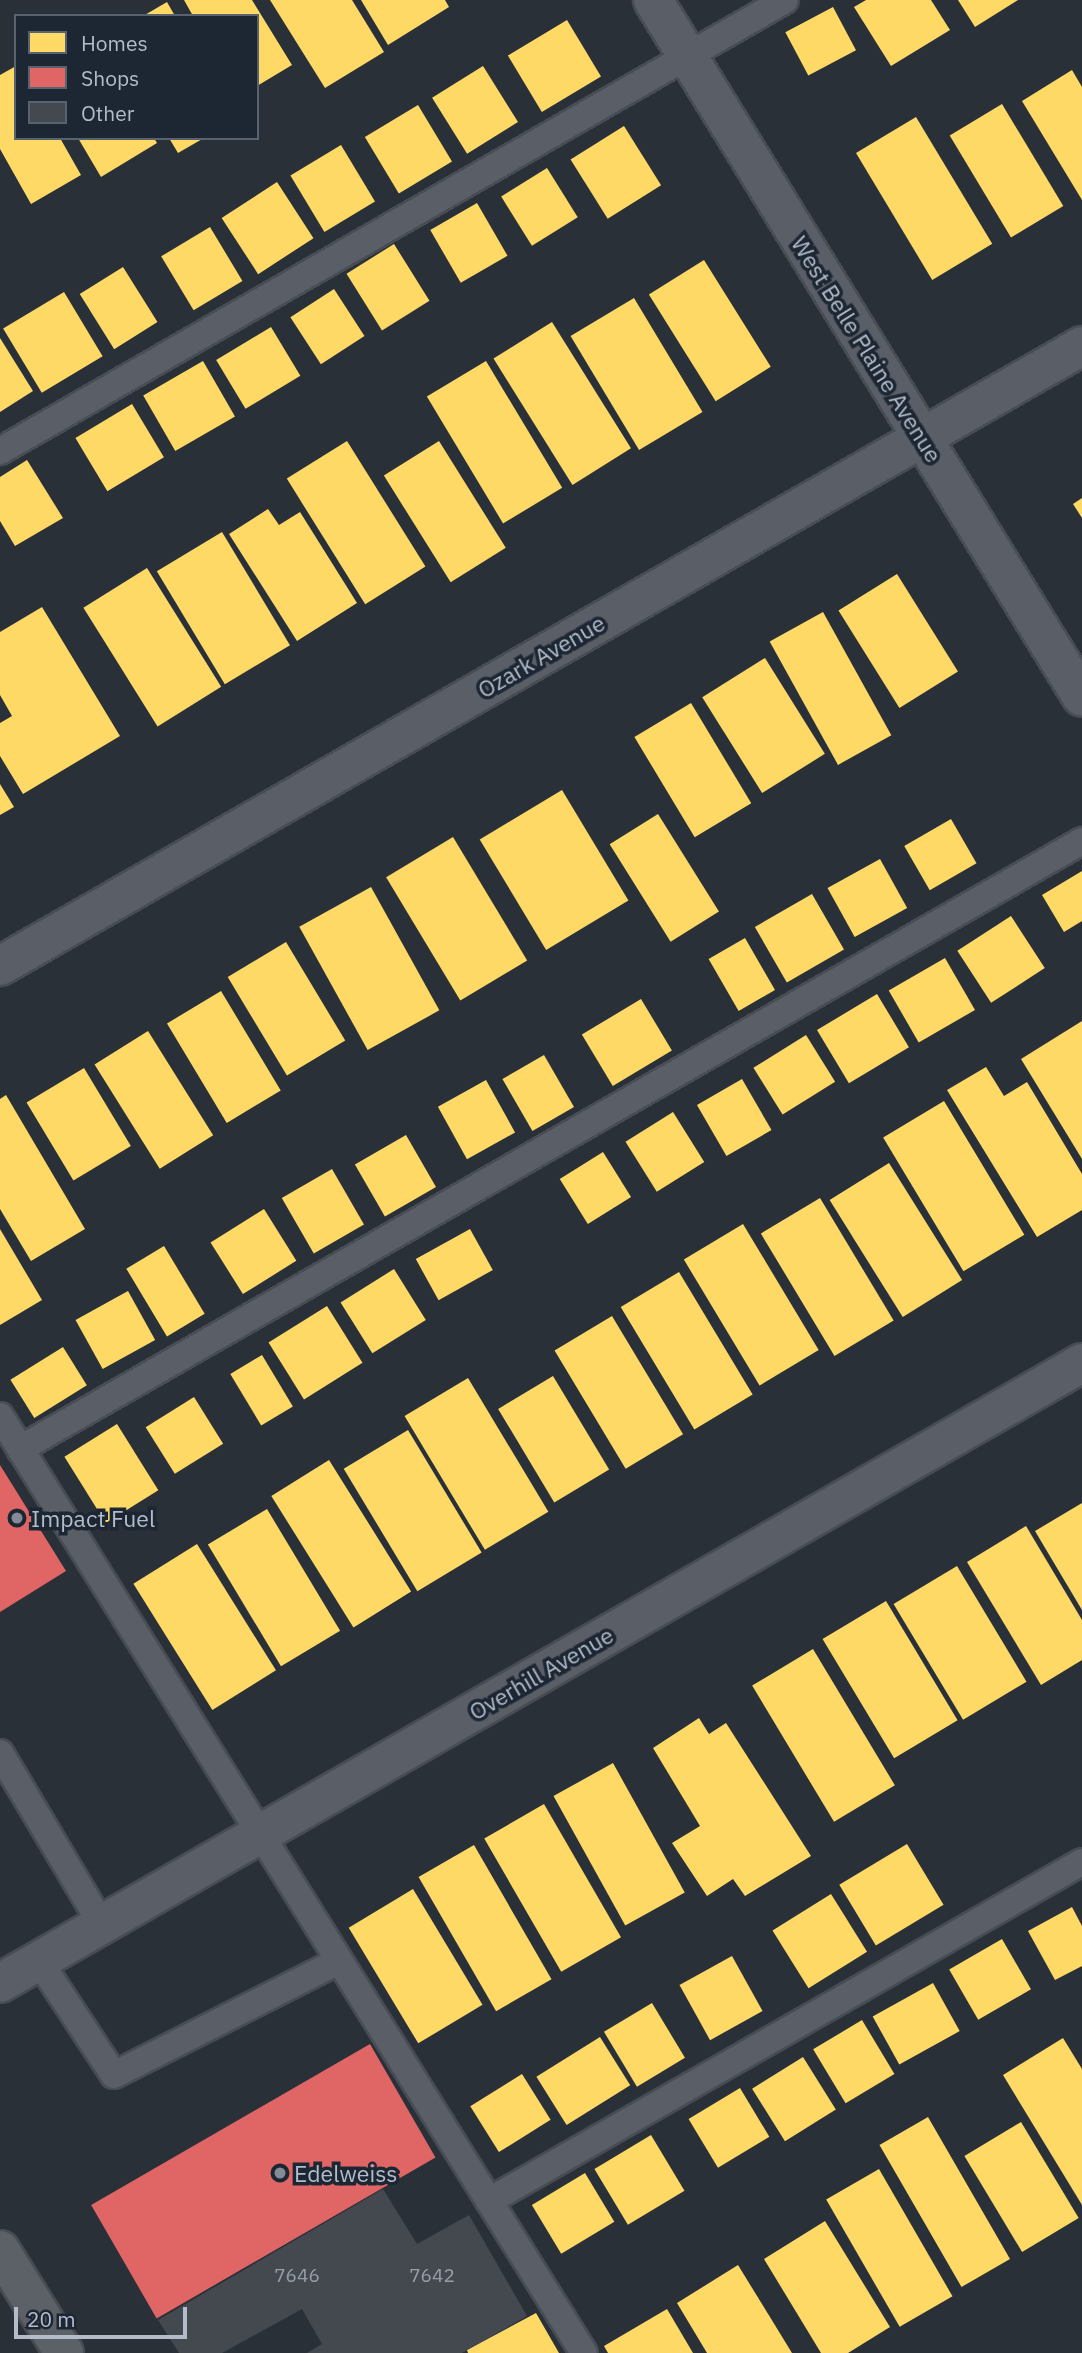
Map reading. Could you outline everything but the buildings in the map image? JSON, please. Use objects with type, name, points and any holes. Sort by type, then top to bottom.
[{"type":"main road","points":[[0,2250],[64,2353]]},
{"type":"street","name":"West Belle Plaine Avenue","points":[[653,0],[1082,697]]},
{"type":"street","name":"Ozark Avenue","points":[[0,966],[1082,346]]},
{"type":"street","name":"Overhill Avenue","points":[[0,1983],[1082,1363]]},
{"type":"lane","points":[[0,451],[785,0]]},
{"type":"lane","points":[[20,1449],[1082,841]]},
{"type":"lane","points":[[0,1416],[584,2353]]},
{"type":"lane","points":[[0,1753],[102,1924]]},
{"type":"lane","points":[[489,2201],[1082,1862]]},
{"type":"lane","points":[[39,1961],[114,2075],[339,1961]]},
{"type":"place","name":"Impact Fuel","points":[[17,1518]]},
{"type":"place","name":"Edelweiss","points":[[280,2173]]}]
